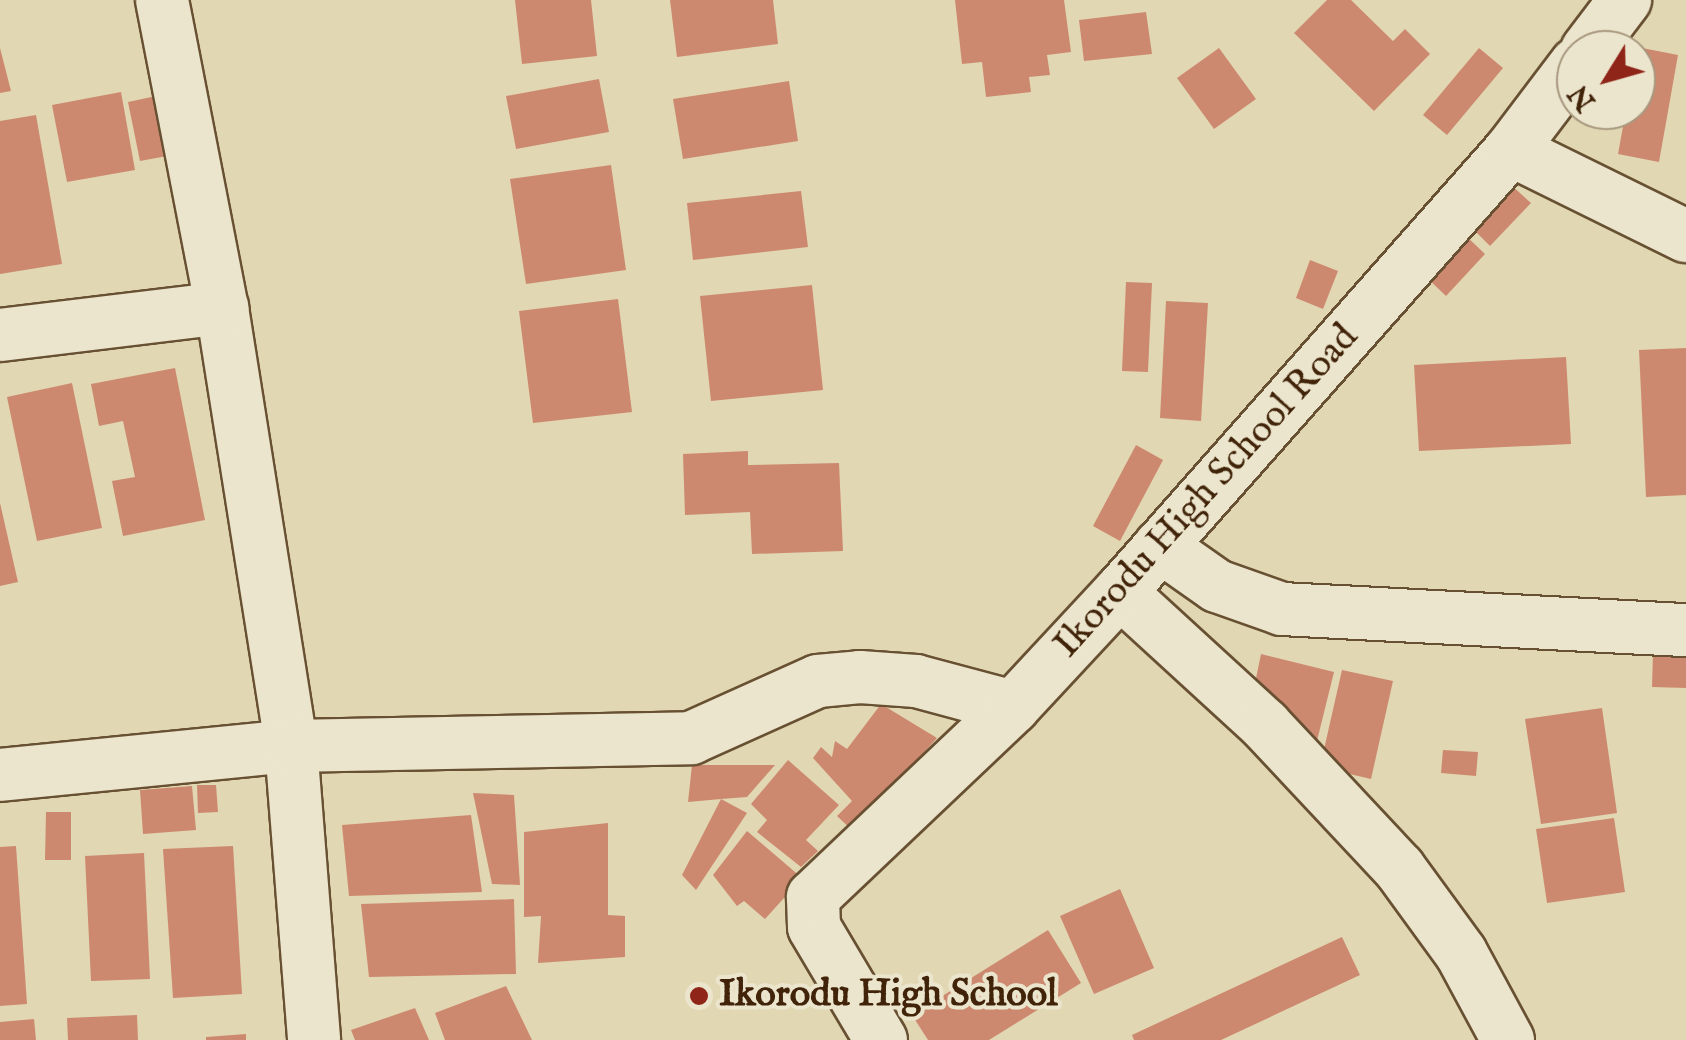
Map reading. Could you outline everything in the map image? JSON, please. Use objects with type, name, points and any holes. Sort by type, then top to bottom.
[{"type":"street","points":[[162,0],[222,308],[291,746],[314,1040]]},
{"type":"street","points":[[1602,30],[1624,0]]},
{"type":"street","name":"Ikorodu High School Road","points":[[881,1040],[814,927],[813,896],[1013,707],[1120,592],[1511,150],[1556,90]]},
{"type":"street","points":[[1511,150],[1686,236]]},
{"type":"street","points":[[0,335],[222,308]]},
{"type":"street","points":[[1160,546],[1217,586],[1282,609],[1686,630]]},
{"type":"street","points":[[1120,592],[1265,725],[1399,868],[1461,953],[1508,1040]]},
{"type":"street","points":[[0,775],[291,746],[691,738],[818,681],[860,677],[916,681],[1013,707]]},
{"type":"building","points":[[515,0],[591,0],[597,56],[522,64]]},
{"type":"building","points":[[670,0],[773,0],[778,44],[677,57]]},
{"type":"building","points":[[955,0],[1064,0],[1071,52],[1047,55],[1050,75],[1029,77],[1031,92],[986,97],[982,62],[962,64]]},
{"type":"building","points":[[1327,0],[1351,0],[1393,41],[1405,29],[1430,54],[1374,111],[1294,33]]},
{"type":"building","points":[[1146,12],[1152,54],[1084,61],[1079,20]]},
{"type":"building","points":[[0,48],[11,91],[0,93]]},
{"type":"building","points":[[1219,48],[1256,99],[1214,129],[1177,78]]},
{"type":"building","points":[[1479,48],[1503,68],[1447,135],[1423,115]]},
{"type":"building","points":[[1656,51],[1678,55],[1659,162],[1618,154],[1622,130],[1656,130]]},
{"type":"building","points":[[599,79],[609,132],[516,149],[506,96]]},
{"type":"building","points":[[789,81],[798,141],[683,159],[673,99]]},
{"type":"building","points":[[121,92],[135,170],[67,182],[52,105]]},
{"type":"building","points":[[156,96],[167,156],[140,161],[128,102]]},
{"type":"building","points":[[36,115],[62,264],[0,274],[0,121]]},
{"type":"building","points":[[611,165],[626,270],[526,284],[510,179]]},
{"type":"building","points":[[1509,183],[1531,203],[1490,246],[1469,225]]},
{"type":"building","points":[[801,191],[808,247],[693,260],[687,203]]},
{"type":"building","points":[[1464,234],[1485,254],[1446,296],[1425,276]]},
{"type":"building","points":[[1310,260],[1338,271],[1323,309],[1296,298]]},
{"type":"building","points":[[1126,282],[1152,283],[1148,372],[1122,371]]},
{"type":"building","points":[[812,285],[823,390],[711,401],[700,296]]},
{"type":"building","points":[[618,299],[632,412],[533,423],[519,311]]},
{"type":"building","points":[[1166,301],[1208,303],[1201,421],[1160,418]]},
{"type":"building","points":[[1686,348],[1686,495],[1646,497],[1639,350]]},
{"type":"building","points":[[1566,357],[1571,444],[1419,451],[1414,365]]},
{"type":"building","points":[[175,368],[205,520],[123,536],[112,481],[135,477],[123,421],[99,426],[91,384]]},
{"type":"building","points":[[72,383],[102,528],[37,541],[7,397]]},
{"type":"building","points":[[1136,445],[1163,460],[1120,541],[1093,526]]},
{"type":"building","points":[[748,451],[748,465],[839,463],[843,551],[752,554],[750,512],[685,515],[683,454]]},
{"type":"building","points":[[0,503],[18,582],[0,586]]},
{"type":"building","points":[[1653,652],[1686,653],[1686,688],[1652,687]]},
{"type":"building","points":[[1261,654],[1334,672],[1312,761],[1252,698]]},
{"type":"building","points":[[1342,670],[1393,681],[1371,779],[1320,767]]},
{"type":"building","points":[[881,704],[937,738],[853,831],[837,816],[852,801],[813,758],[821,747],[832,757],[835,741],[847,749]]},
{"type":"building","points":[[1602,708],[1617,813],[1541,824],[1525,719]]},
{"type":"building","points":[[1443,750],[1478,752],[1476,776],[1441,773]]},
{"type":"building","points":[[788,760],[839,805],[806,840],[818,851],[801,867],[757,832],[767,820],[751,804]]},
{"type":"building","points":[[692,765],[775,765],[747,797],[688,802]]},
{"type":"building","points":[[197,785],[216,785],[218,812],[198,813]]},
{"type":"building","points":[[192,786],[196,830],[143,834],[140,790]]},
{"type":"building","points":[[473,793],[514,795],[520,885],[492,884]]},
{"type":"building","points":[[721,799],[747,813],[696,890],[682,875]]},
{"type":"building","points":[[46,812],[71,812],[71,860],[45,860]]},
{"type":"building","points":[[471,815],[482,892],[349,896],[342,825]]},
{"type":"building","points":[[1614,818],[1625,892],[1547,903],[1536,829]]},
{"type":"building","points":[[608,823],[608,915],[625,916],[625,957],[538,963],[541,916],[524,917],[524,832]]},
{"type":"building","points":[[747,831],[802,878],[765,919],[744,901],[737,906],[713,875]]},
{"type":"building","points":[[16,846],[27,1004],[0,1006],[0,847]]},
{"type":"building","points":[[233,846],[242,994],[173,998],[163,849]]},
{"type":"building","points":[[144,853],[150,979],[91,981],[85,856]]},
{"type":"building","points":[[1120,889],[1154,968],[1094,994],[1060,916]]},
{"type":"building","points":[[514,899],[516,974],[369,977],[361,904]]},
{"type":"building","points":[[1048,930],[1081,983],[989,1040],[928,1040],[912,1015]]},
{"type":"building","points":[[1342,937],[1360,975],[1221,1040],[1134,1040],[1132,1035]]},
{"type":"building","points":[[506,986],[532,1040],[445,1040],[435,1013]]},
{"type":"building","points":[[415,1008],[429,1040],[355,1040],[351,1030]]},
{"type":"building","points":[[137,1015],[138,1040],[68,1040],[67,1018]]},
{"type":"building","points":[[34,1019],[36,1040],[0,1040],[0,1022]]},
{"type":"building","points":[[246,1034],[246,1040],[206,1040],[206,1037]]},
{"type":"place","name":"Ikorodu High School","points":[[699,996]]}]
